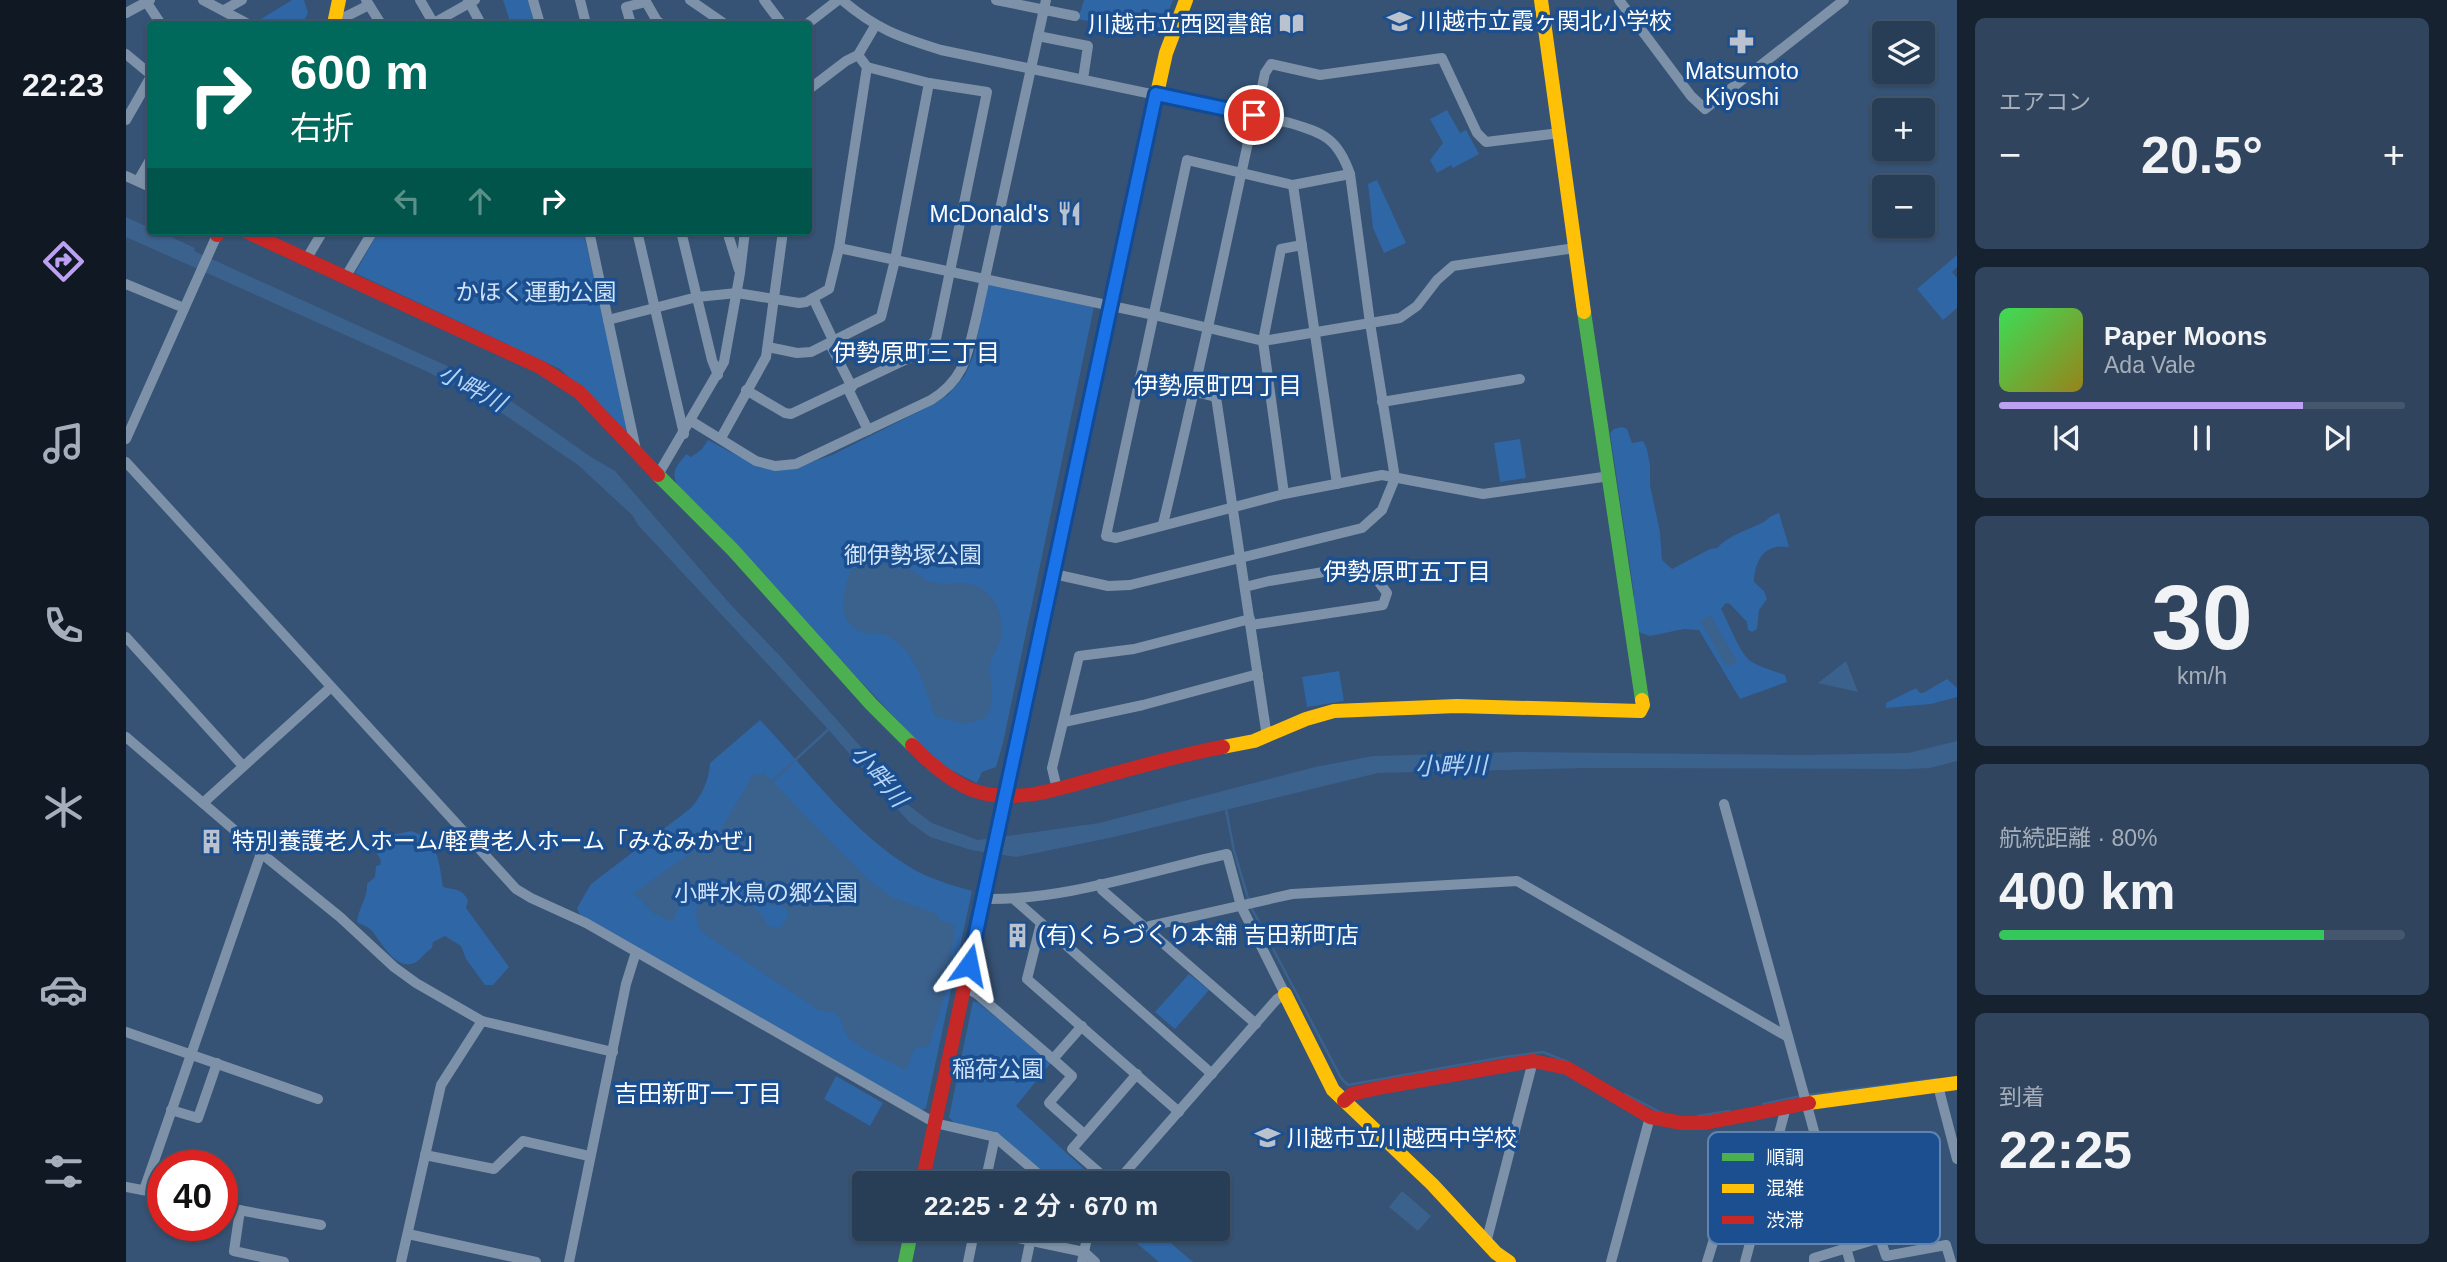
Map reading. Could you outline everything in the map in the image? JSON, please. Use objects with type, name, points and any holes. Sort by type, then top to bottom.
[{"type":"street","points":[[203,0],[224,10],[232,21]]},
{"type":"street","points":[[224,10],[242,0]]},
{"type":"street","points":[[335,21],[339,0]]},
{"type":"street","points":[[420,0],[431,21]]},
{"type":"street","points":[[533,0],[539,21]]},
{"type":"street","points":[[580,0],[585,21]]},
{"type":"street","points":[[690,0],[720,21]]},
{"type":"street","points":[[764,0],[780,21]]},
{"type":"street","points":[[811,21],[840,0],[875,26],[894,36],[942,50],[1315,130],[1331,139],[1344,157],[1350,174],[1395,478],[1382,510],[1362,528],[1118,587],[1054,574]]},
{"type":"street","points":[[996,0],[1045,5],[1075,16]]},
{"type":"street","points":[[925,1171],[1156,94],[1166,53],[1186,0]]},
{"type":"street","points":[[269,235],[307,258],[461,328],[558,377],[579,392],[659,473],[682,501],[733,550],[871,704],[920,754],[941,772],[1004,803],[1185,754],[1267,737],[1306,719],[1334,711],[1457,706],[1640,711],[1643,705],[1541,0]]},
{"type":"street","points":[[1619,0],[1691,96],[1705,109],[1844,0]]},
{"type":"street","points":[[126,13],[147,1],[159,21]]},
{"type":"street","points":[[438,21],[471,1],[480,21]]},
{"type":"street","points":[[630,21],[626,7],[645,1],[657,21]]},
{"type":"street","points":[[338,21],[368,3],[379,21]]},
{"type":"street","points":[[691,421],[756,461],[775,466],[796,464],[943,393],[967,360],[1045,5]]},
{"type":"street","points":[[812,87],[858,55],[875,26]]},
{"type":"street","points":[[1038,36],[1088,46],[1083,79]]},
{"type":"street","points":[[126,54],[147,73]]},
{"type":"street","points":[[746,390],[791,414],[850,388],[932,346],[936,339],[987,92],[929,83],[867,67],[858,55]]},
{"type":"street","points":[[1163,524],[1195,392],[1255,115],[1265,73],[1271,64],[1320,75],[1442,58],[1477,133],[1486,142],[1559,133]]},
{"type":"street","points":[[608,320],[697,297],[737,293],[799,303],[829,289],[839,248],[867,67]]},
{"type":"street","points":[[127,115],[147,81]]},
{"type":"street","points":[[768,347],[804,353],[832,343],[881,317],[895,260],[929,83]]},
{"type":"street","points":[[1350,174],[1293,185],[1187,160],[1106,536],[1116,538],[1284,494],[1382,475],[1483,494],[1611,476]]},
{"type":"street","points":[[138,181],[147,165]]},
{"type":"street","points":[[126,176],[147,186]]},
{"type":"street","points":[[1293,185],[1337,484]]},
{"type":"street","points":[[126,439],[217,235]]},
{"type":"street","points":[[307,258],[321,235]]},
{"type":"street","points":[[346,276],[371,235]]},
{"type":"street","points":[[590,235],[636,450]]},
{"type":"street","points":[[638,235],[684,434]]},
{"type":"street","points":[[682,235],[712,360],[719,374]]},
{"type":"street","points":[[728,235],[740,273]]},
{"type":"street","points":[[659,473],[724,362],[745,235]]},
{"type":"street","points":[[721,438],[766,357],[782,235]]},
{"type":"street","points":[[1284,494],[1263,341],[1281,249],[1302,245]]},
{"type":"street","points":[[839,248],[1263,341],[1400,318],[1417,306],[1437,280],[1453,266],[1575,248]]},
{"type":"street","points":[[126,284],[185,306]]},
{"type":"street","points":[[813,298],[868,430]]},
{"type":"street","points":[[1382,402],[1520,379]]},
{"type":"street","points":[[1195,392],[1216,397],[1267,737]]},
{"type":"street","points":[[126,462],[516,889],[570,914],[935,1123],[995,1137],[1035,1171]]},
{"type":"street","points":[[1057,789],[1052,768],[1079,656],[1134,649],[1250,622],[1383,605],[1387,593],[1366,565],[1245,587]]},
{"type":"street","points":[[126,636],[243,766]]},
{"type":"street","points":[[1063,722],[1143,705],[1258,674]]},
{"type":"street","points":[[204,803],[331,687]]},
{"type":"street","points":[[126,737],[416,983],[482,1021],[613,1052]]},
{"type":"street","points":[[1724,804],[1814,1132]]},
{"type":"street","points":[[144,1190],[261,853]]},
{"type":"street","points":[[985,892],[1015,900],[1100,884],[1227,854],[1241,906],[1328,1082],[1344,1101],[1432,1184],[1486,1243],[1509,1262]]},
{"type":"street","points":[[1147,929],[1150,926],[1274,897],[1314,892],[1517,881],[1788,1037]]},
{"type":"street","points":[[1100,884],[1102,890],[1256,1024]]},
{"type":"street","points":[[1015,900],[1212,1074]]},
{"type":"street","points":[[1041,923],[1027,979],[1179,1112]]},
{"type":"street","points":[[569,1262],[626,984],[636,952]]},
{"type":"street","points":[[965,987],[977,994],[1072,1076],[1049,1103],[1084,1134]]},
{"type":"street","points":[[1127,1171],[1285,994]]},
{"type":"street","points":[[401,1262],[441,1085],[482,1021]]},
{"type":"street","points":[[1053,1059],[1082,1026]]},
{"type":"street","points":[[126,1032],[318,1099]]},
{"type":"street","points":[[1344,1101],[1352,1094],[1383,1087],[1533,1062],[1567,1069],[1650,1117],[1682,1123],[1705,1123],[1806,1103],[1957,1083]]},
{"type":"street","points":[[1486,1243],[1533,1062]]},
{"type":"street","points":[[171,1110],[198,1118],[217,1063]]},
{"type":"street","points":[[1097,1171],[1072,1149],[1137,1074]]},
{"type":"street","points":[[1938,1086],[1957,1159]]},
{"type":"street","points":[[1779,1132],[1786,1107]]},
{"type":"street","points":[[1611,1262],[1650,1117]]},
{"type":"street","points":[[988,1171],[995,1137]]},
{"type":"street","points":[[425,1155],[494,1169],[523,1141],[589,1156]]},
{"type":"street","points":[[126,1186],[147,1191]]},
{"type":"street","points":[[284,1262],[234,1251],[240,1210],[321,1224]]},
{"type":"street","points":[[408,1234],[536,1262]]},
{"type":"street","points":[[905,1262],[909,1241]]},
{"type":"street","points":[[968,1262],[972,1241]]},
{"type":"street","points":[[1026,1262],[1031,1241],[1095,1262]]},
{"type":"street","points":[[1707,1262],[1713,1244]]},
{"type":"street","points":[[1745,1262],[1750,1244]]},
{"type":"street","points":[[1845,1244],[1850,1262]]},
{"type":"street","points":[[1814,1262],[1814,1258],[1860,1244]]},
{"type":"street","points":[[1886,1259],[1946,1245],[1951,1262]]},
{"type":"green space","points":[[292,0],[304,0],[308,13],[304,21],[258,21]]},
{"type":"green space","points":[[503,0],[528,0],[533,21],[510,21]]},
{"type":"green space","points":[[1084,0],[1173,0],[1159,36],[1078,19]]},
{"type":"green space","points":[[1447,110],[1460,133],[1466,130],[1479,154],[1437,173],[1430,160],[1443,143],[1430,119]]},
{"type":"green space","points":[[1377,180],[1406,243],[1384,253],[1373,228],[1368,184]]},
{"type":"green space","name":"かほく運動公園","points":[[377,235],[584,235],[632,437],[560,369],[355,273]]},
{"type":"green space","points":[[1957,255],[1957,267],[1952,272],[1957,278],[1957,308],[1943,320],[1917,289]]},
{"type":"green space","name":"御伊勢塚公園","points":[[992,284],[1094,307],[1003,743],[996,767],[982,772],[977,783],[944,766],[917,744],[679,489],[674,474],[686,454],[691,457],[702,449],[708,440],[761,468],[788,470],[832,455],[932,405],[948,395],[965,375],[974,354],[987,286]]},
{"type":"green space","points":[[1622,427],[1627,429],[1632,443],[1643,441],[1647,449],[1662,560],[1672,569],[1717,548],[1731,537],[1779,513],[1789,547],[1781,546],[1768,550],[1759,560],[1754,582],[1764,591],[1767,599],[1759,610],[1757,629],[1752,632],[1748,630],[1747,622],[1730,604],[1726,603],[1721,609],[1748,658],[1760,666],[1785,675],[1787,682],[1740,699],[1699,630],[1684,629],[1650,636],[1638,632],[1610,433]]},
{"type":"green space","points":[[1520,439],[1526,478],[1500,482],[1494,443]]},
{"type":"green space","points":[[1339,671],[1344,701],[1307,707],[1302,677]]},
{"type":"green space","points":[[1947,679],[1957,688],[1957,697],[1931,704],[1886,708],[1886,703],[1916,688],[1923,693]]},
{"type":"green space","name":"小畔水鳥の郷公園","points":[[760,720],[827,795],[882,847],[918,872],[972,891],[926,1108],[921,1111],[580,915],[577,908],[591,884],[691,808],[704,787],[710,763]]},
{"type":"green space","points":[[411,831],[432,846],[443,887],[464,894],[468,901],[466,908],[509,967],[493,985],[485,985],[466,959],[461,946],[445,936],[433,942],[432,948],[417,962],[405,964],[388,952],[369,928],[357,922],[367,884],[375,877],[376,866],[380,865],[376,851],[382,837]]},
{"type":"green space","points":[[1189,974],[1209,990],[1175,1029],[1155,1012]]},
{"type":"green space","name":"稲荷公園","points":[[973,1001],[979,1003],[1051,1063],[1016,1106],[1086,1171],[1041,1171],[996,1132],[955,1124],[949,1117]]},
{"type":"green space","points":[[836,1076],[883,1103],[870,1126],[824,1099]]},
{"type":"green space","points":[[1134,1241],[1168,1241],[1193,1262],[1159,1262]]},
{"type":"water","name":"小畔川","points":[[126,217],[147,227],[147,235],[167,235],[195,248],[194,251],[487,384],[615,471],[731,605],[886,775],[887,782],[903,801],[932,823],[978,840],[1099,823],[1315,767],[1373,756],[1517,752],[1805,755],[1908,753],[1957,741],[1957,761],[1930,768],[1905,769],[1588,768],[1378,773],[1114,837],[1016,857],[971,850],[930,837],[909,822],[827,728],[638,525],[633,516],[578,465],[493,407],[428,372],[126,237]]},
{"type":"water","points":[[884,557],[893,559],[929,581],[973,585],[993,600],[1000,615],[1002,633],[990,663],[992,699],[986,718],[966,724],[935,716],[921,677],[898,643],[888,636],[863,632],[848,622],[844,596],[851,570]]},
{"type":"water","points":[[1711,616],[1736,663],[1729,666],[1724,663],[1700,620]]},
{"type":"water","points":[[1846,661],[1858,692],[1818,683]]},
{"type":"water","points":[[764,773],[867,879],[893,898],[937,914],[939,920],[955,925],[946,991],[929,1046],[914,1049],[906,1070],[849,1038],[840,1018],[833,1012],[820,1011],[702,932],[696,917],[703,897],[716,891],[725,891],[744,899],[756,908],[767,925],[774,928],[782,927],[789,914],[782,906],[771,905],[740,887],[714,879],[693,889],[682,902],[672,922],[653,913],[634,893],[719,833],[752,776]]},
{"type":"water","points":[[1402,1191],[1431,1216],[1418,1231],[1389,1207]]},
{"type":"waterway","points":[[772,781],[829,729]]},
{"type":"waterway","points":[[1226,809],[1234,851],[1249,901]]},
{"type":"waterway","points":[[1251,907],[1341,1078],[1348,1085],[1543,1052],[1568,1062]]},
{"type":"waterway","points":[[1808,1095],[1936,1079]]},
{"type":"waterway","points":[[1625,1094],[1660,1112]]},
{"type":"waterway","points":[[1763,1104],[1801,1096]]},
{"type":"waterway","points":[[1698,1116],[1729,1111]]},
{"type":"traffic: fast","points":[[1584,312],[1642,700]]},
{"type":"traffic: fast","points":[[658,475],[733,550],[871,704],[912,745]]},
{"type":"traffic: fast","points":[[905,1262],[909,1241]]},
{"type":"traffic: slow","points":[[335,21],[339,0]]},
{"type":"traffic: slow","points":[[1112,298],[1166,53],[1186,0]]},
{"type":"traffic: slow","points":[[1541,0],[1584,312]]},
{"type":"traffic: slow","points":[[995,844],[1056,560]]},
{"type":"traffic: slow","points":[[1223,747],[1254,741],[1306,719],[1334,711],[1457,706],[1640,711],[1642,700]]},
{"type":"traffic: slow","points":[[1285,994],[1333,1090],[1432,1184],[1496,1253],[1509,1262]]},
{"type":"traffic: slow","points":[[1809,1103],[1957,1083]]},
{"type":"traffic: jam","points":[[254,235],[540,367],[579,392],[658,475]]},
{"type":"traffic: jam","points":[[1056,560],[1112,298]]},
{"type":"traffic: jam","points":[[912,745],[935,767],[963,786],[998,796],[1046,792],[1223,747]]},
{"type":"traffic: jam","points":[[925,1171],[995,844]]},
{"type":"traffic: jam","points":[[1344,1101],[1352,1094],[1383,1087],[1533,1061],[1567,1068],[1650,1117],[1682,1123],[1705,1123],[1809,1103]]},
{"type":"place","name":"川越市立霞ヶ関北小学校","points":[[1399,21]]},
{"type":"place","name":"川越市立西図書館","points":[[1292,24]]},
{"type":"place","name":"Matsumoto Kiyoshi","points":[[1742,41]]},
{"type":"place","name":"McDonald's","points":[[1069,214]]},
{"type":"place","name":"特別養護老人ホーム/軽費老人ホーム「みなみかぜ」","points":[[212,841]]},
{"type":"place","name":"(有)くらづくり本舗 吉田新町店","points":[[1018,935]]},
{"type":"place","name":"川越市立川越西中学校","points":[[1267,1138]]},
{"type":"district","name":"伊勢原町三丁目","points":[[916,353]]},
{"type":"district","name":"伊勢原町四丁目","points":[[1218,386]]},
{"type":"district","name":"伊勢原町五丁目","points":[[1407,572]]},
{"type":"district","name":"吉田新町一丁目","points":[[698,1094]]},
{"type":"route","points":[[969,965],[1156,94],[1254,115]]}]
